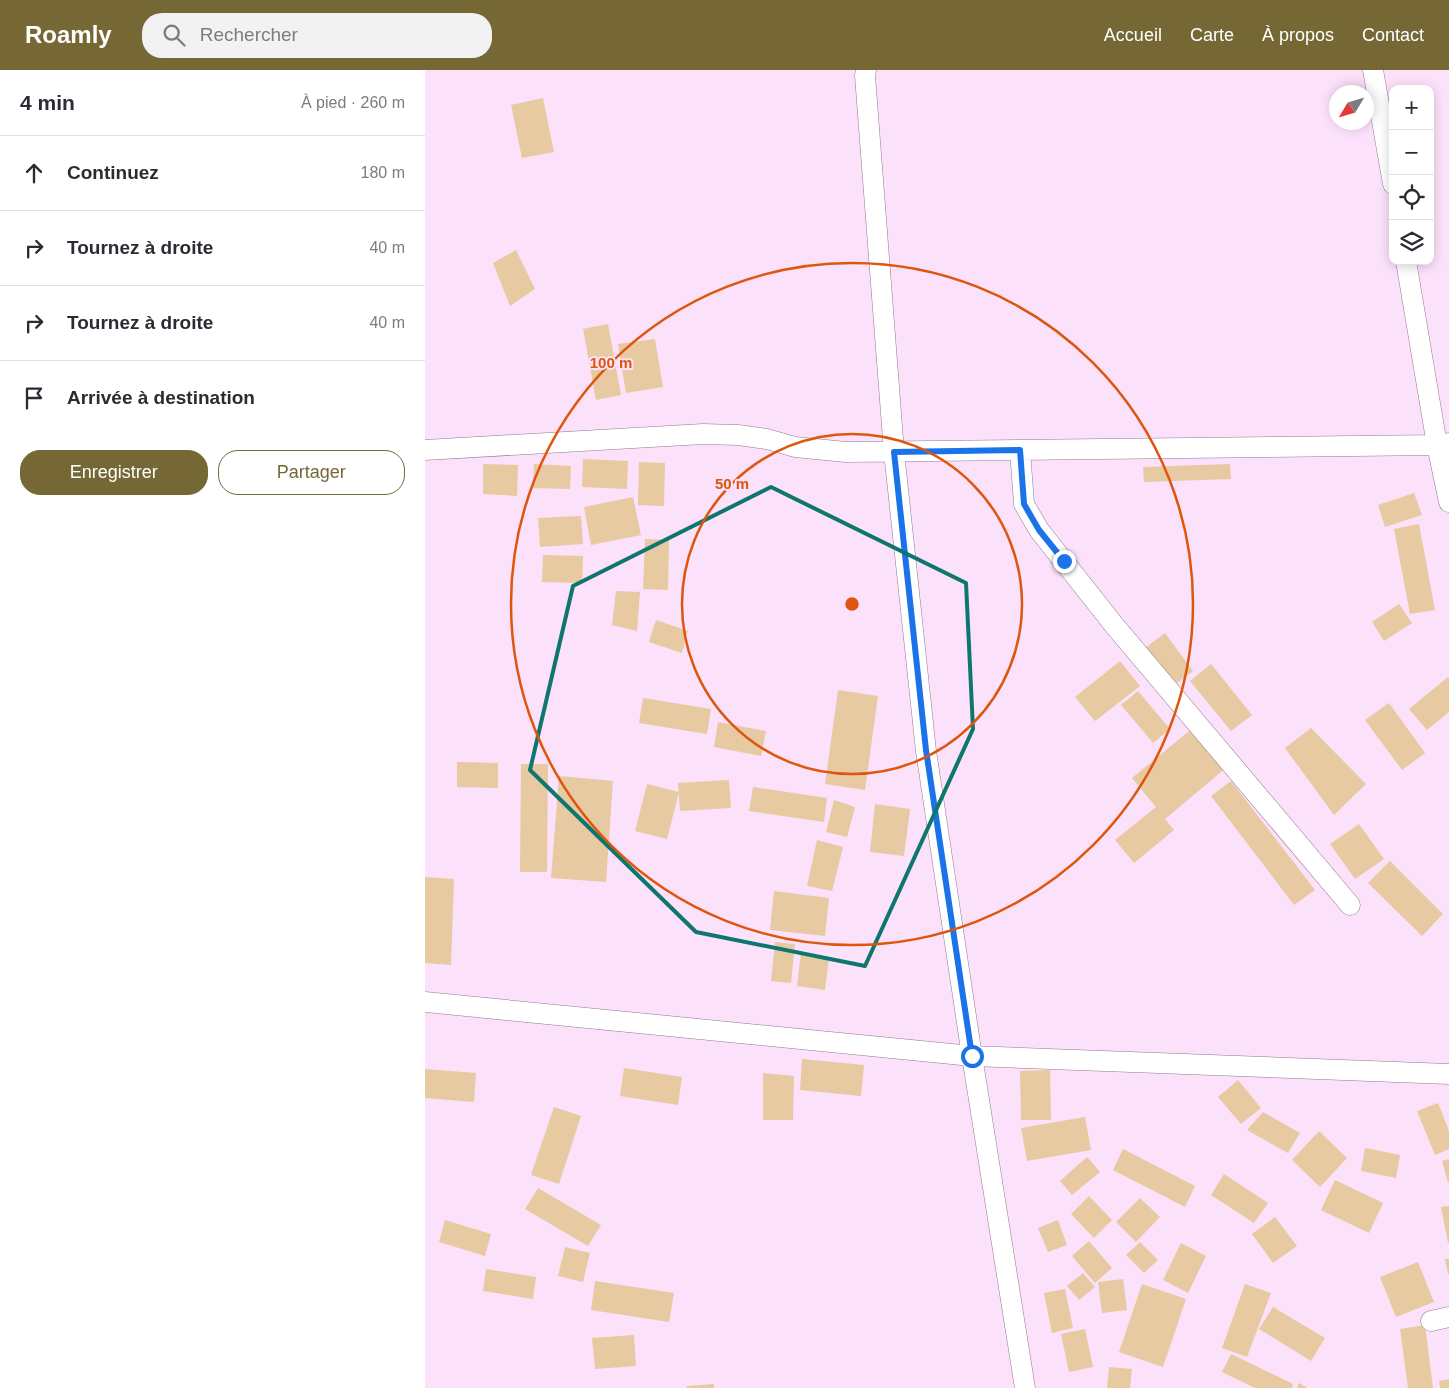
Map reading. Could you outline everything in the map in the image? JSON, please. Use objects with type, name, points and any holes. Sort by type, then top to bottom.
[{"type":"street","points":[[1373,70],[1391,175]]},
{"type":"street","points":[[862,72],[894,452],[926,750],[1025,1388]]},
{"type":"street","points":[[1407,265],[1443,444],[1449,502]]},
{"type":"street","points":[[425,450],[703,434],[738,435],[795,447],[846,452],[1443,444]]},
{"type":"street","points":[[1020,450],[1024,504],[1039,530],[1114,625],[1350,905]]},
{"type":"street","points":[[425,1002],[972,1056],[1449,1074]]},
{"type":"highlighted area","points":[[771,487],[966,583],[973,729],[865,966],[696,932],[530,770],[573,586]]},
{"type":"building","points":[[543,98],[554,152],[522,158],[511,105]]},
{"type":"building","points":[[516,250],[535,289],[510,306],[493,263]]},
{"type":"building","points":[[608,324],[621,395],[596,400],[583,329]]},
{"type":"building","points":[[655,339],[663,387],[626,393],[618,344]]},
{"type":"building","points":[[583,459],[628,461],[627,489],[582,487]]},
{"type":"building","points":[[639,462],[665,463],[664,506],[638,505]]},
{"type":"building","points":[[483,464],[518,465],[517,496],[483,494]]},
{"type":"building","points":[[534,464],[571,466],[570,489],[533,488]]},
{"type":"building","points":[[1230,464],[1231,479],[1144,482],[1143,467]]},
{"type":"building","points":[[1414,493],[1422,515],[1385,527],[1378,505]]},
{"type":"building","points":[[633,497],[641,535],[591,545],[584,507]]},
{"type":"building","points":[[581,516],[583,544],[540,547],[538,518]]},
{"type":"building","points":[[1419,524],[1435,610],[1410,614],[1394,529]]},
{"type":"building","points":[[645,539],[669,540],[668,590],[643,589]]},
{"type":"building","points":[[543,555],[583,556],[582,583],[542,582]]},
{"type":"building","points":[[616,591],[640,592],[637,631],[612,625]]},
{"type":"building","points":[[1399,604],[1412,623],[1384,641],[1372,622]]},
{"type":"building","points":[[656,620],[688,631],[682,653],[649,642]]},
{"type":"building","points":[[1165,633],[1193,671],[1173,686],[1145,648]]},
{"type":"building","points":[[1120,661],[1140,686],[1095,721],[1075,697]]},
{"type":"building","points":[[1211,664],[1252,715],[1231,731],[1190,681]]},
{"type":"building","points":[[1448,677],[1449,712],[1427,730],[1409,709]]},
{"type":"building","points":[[838,690],[878,696],[865,790],[825,784]]},
{"type":"building","points":[[1138,691],[1170,729],[1153,743],[1121,705]]},
{"type":"building","points":[[643,698],[711,709],[707,734],[639,723]]},
{"type":"building","points":[[1389,703],[1425,753],[1402,770],[1365,720]]},
{"type":"building","points":[[718,722],[766,731],[761,756],[714,747]]},
{"type":"building","points":[[1194,727],[1227,767],[1165,819],[1174,830],[1134,863],[1115,840],[1156,807],[1132,778]]},
{"type":"building","points":[[1311,728],[1366,784],[1334,815],[1285,748]]},
{"type":"building","points":[[457,762],[498,763],[498,788],[457,787]]},
{"type":"building","points":[[521,764],[548,764],[547,872],[520,872]]},
{"type":"building","points":[[559,776],[613,781],[606,882],[551,878]]},
{"type":"building","points":[[729,780],[731,808],[680,811],[678,783]]},
{"type":"building","points":[[1231,781],[1315,890],[1294,905],[1211,796]]},
{"type":"building","points":[[647,784],[679,792],[667,839],[635,831]]},
{"type":"building","points":[[753,787],[827,798],[824,822],[749,811]]},
{"type":"building","points":[[834,800],[855,807],[847,837],[826,832]]},
{"type":"building","points":[[875,804],[910,809],[904,856],[870,852]]},
{"type":"building","points":[[1359,824],[1384,859],[1355,879],[1330,844]]},
{"type":"building","points":[[817,840],[843,847],[832,891],[807,886]]},
{"type":"building","points":[[1390,861],[1443,914],[1422,936],[1368,883]]},
{"type":"building","points":[[425,877],[454,879],[451,965],[425,963]]},
{"type":"building","points":[[774,891],[829,898],[825,936],[770,930]]},
{"type":"building","points":[[775,942],[795,944],[791,983],[771,981]]},
{"type":"building","points":[[801,953],[829,957],[825,990],[797,986]]},
{"type":"building","points":[[802,1059],[864,1065],[861,1096],[800,1090]]},
{"type":"building","points":[[624,1068],[682,1077],[678,1105],[620,1096]]},
{"type":"building","points":[[425,1069],[476,1073],[474,1102],[425,1098]]},
{"type":"building","points":[[1050,1070],[1051,1120],[1021,1120],[1020,1071]]},
{"type":"building","points":[[763,1073],[794,1076],[793,1120],[763,1120]]},
{"type":"building","points":[[1238,1080],[1261,1108],[1241,1124],[1218,1097]]},
{"type":"building","points":[[1438,1103],[1449,1131],[1449,1149],[1435,1155],[1417,1111]]},
{"type":"building","points":[[554,1107],[581,1116],[559,1184],[531,1175]]},
{"type":"building","points":[[1263,1112],[1300,1133],[1288,1153],[1247,1130]]},
{"type":"building","points":[[1085,1117],[1091,1150],[1027,1161],[1021,1128]]},
{"type":"building","points":[[1319,1131],[1347,1158],[1320,1187],[1292,1160]]},
{"type":"building","points":[[1365,1148],[1400,1155],[1396,1178],[1361,1171]]},
{"type":"building","points":[[1123,1149],[1195,1186],[1185,1207],[1113,1170]]},
{"type":"building","points":[[1087,1157],[1100,1172],[1072,1195],[1060,1181]]},
{"type":"building","points":[[1449,1159],[1449,1182],[1448,1183],[1442,1161]]},
{"type":"building","points":[[1224,1174],[1268,1203],[1254,1223],[1211,1195]]},
{"type":"building","points":[[1335,1180],[1383,1203],[1369,1233],[1321,1210]]},
{"type":"building","points":[[538,1188],[601,1225],[588,1246],[525,1209]]},
{"type":"building","points":[[1089,1196],[1112,1220],[1094,1238],[1071,1214]]},
{"type":"building","points":[[1140,1198],[1160,1217],[1136,1242],[1116,1222]]},
{"type":"building","points":[[1449,1206],[1449,1243],[1448,1243],[1441,1207]]},
{"type":"building","points":[[1275,1217],[1297,1246],[1273,1263],[1252,1234]]},
{"type":"building","points":[[445,1220],[491,1234],[485,1256],[439,1242]]},
{"type":"building","points":[[1058,1220],[1067,1245],[1048,1252],[1038,1228]]},
{"type":"building","points":[[1089,1241],[1112,1268],[1095,1283],[1072,1256]]},
{"type":"building","points":[[1140,1242],[1158,1260],[1144,1273],[1126,1255]]},
{"type":"building","points":[[1181,1243],[1206,1256],[1188,1293],[1163,1280]]},
{"type":"building","points":[[565,1247],[590,1253],[583,1282],[558,1276]]},
{"type":"building","points":[[1445,1259],[1449,1259],[1449,1274],[1448,1274]]},
{"type":"building","points":[[1418,1262],[1434,1302],[1396,1317],[1380,1277]]},
{"type":"building","points":[[486,1269],[536,1277],[533,1299],[483,1291]]},
{"type":"building","points":[[1083,1273],[1095,1287],[1079,1300],[1067,1286]]},
{"type":"building","points":[[1123,1279],[1127,1310],[1102,1313],[1098,1282]]},
{"type":"building","points":[[595,1281],[674,1293],[669,1322],[591,1310]]},
{"type":"building","points":[[1142,1284],[1186,1299],[1163,1367],[1119,1352]]},
{"type":"building","points":[[1245,1284],[1271,1293],[1247,1357],[1222,1348]]},
{"type":"building","points":[[1065,1289],[1073,1328],[1052,1333],[1044,1293]]},
{"type":"building","points":[[1273,1307],[1325,1338],[1311,1361],[1259,1329]]},
{"type":"building","points":[[1425,1325],[1433,1388],[1408,1388],[1400,1329]]},
{"type":"building","points":[[1085,1329],[1093,1367],[1069,1372],[1061,1334]]},
{"type":"building","points":[[634,1335],[636,1366],[595,1369],[592,1338]]},
{"type":"building","points":[[1231,1354],[1293,1384],[1292,1388],[1255,1388],[1222,1372]]},
{"type":"building","points":[[1109,1367],[1132,1369],[1130,1388],[1107,1388]]},
{"type":"building","points":[[1449,1379],[1449,1388],[1440,1388],[1439,1381]]},
{"type":"building","points":[[1299,1383],[1308,1388],[1297,1388]]},
{"type":"building","points":[[714,1384],[714,1388],[687,1388],[687,1386]]},
{"type":"route","points":[[972,1056],[926,750],[894,452],[1020,450],[1024,504],[1039,530],[1064,561]]}]
